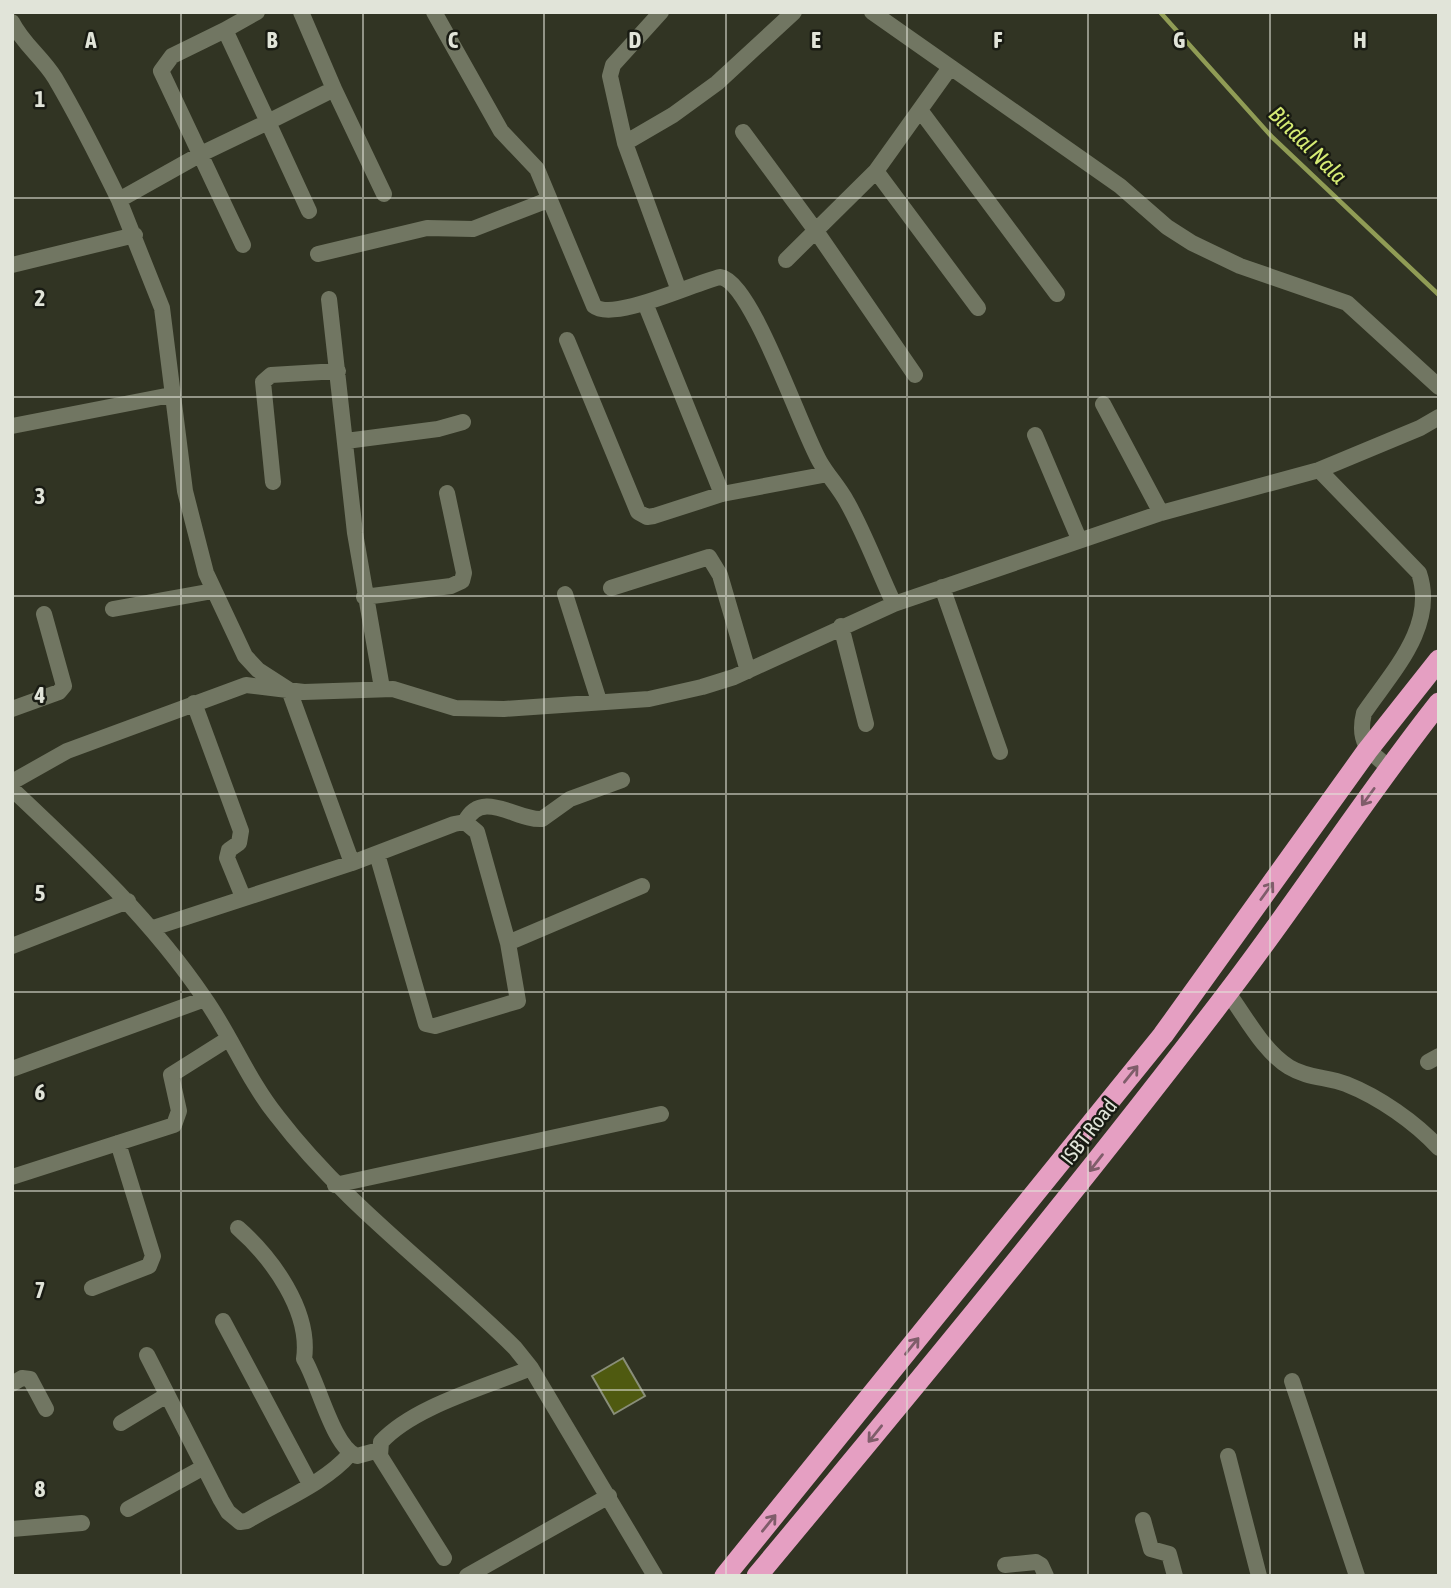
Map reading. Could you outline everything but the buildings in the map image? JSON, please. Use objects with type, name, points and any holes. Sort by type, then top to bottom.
[{"type":"highway","points":[[725,1576],[1163,1035],[1367,751],[1439,660]]},
{"type":"highway","name":"ISBT Road","points":[[757,1576],[1079,1185],[1228,993],[1389,767],[1439,703]]},
{"type":"street","points":[[302,12],[334,89],[384,194]]},
{"type":"street","points":[[434,12],[501,131],[537,169],[594,306],[604,312],[645,303],[678,288],[720,276],[731,280],[738,289],[828,474],[847,502],[894,604]]},
{"type":"street","points":[[661,12],[644,28],[611,71],[610,83],[625,143],[678,288]]},
{"type":"street","points":[[625,143],[673,115],[717,83],[794,12]]},
{"type":"street","points":[[872,12],[948,69],[1090,165],[1192,243],[1240,267],[1347,303],[1439,387]]},
{"type":"street","points":[[243,245],[161,71],[172,56],[255,13]]},
{"type":"street","points":[[12,22],[24,44],[41,58],[54,78],[135,235],[162,308],[185,491],[213,591],[236,640],[250,662],[289,690],[352,863]]},
{"type":"street","points":[[225,30],[309,211]]},
{"type":"street","points":[[786,260],[876,171],[948,69]]},
{"type":"street","points":[[119,200],[201,154],[334,89]]},
{"type":"street","points":[[920,110],[1057,294]]},
{"type":"street","points":[[743,132],[816,231],[915,375]]},
{"type":"street","points":[[876,171],[978,308]]},
{"type":"street","points":[[318,254],[427,229],[472,229],[548,200]]},
{"type":"street","points":[[12,265],[135,235]]},
{"type":"street","points":[[329,299],[364,597],[382,688]]},
{"type":"street","points":[[645,303],[722,494]]},
{"type":"street","points":[[567,340],[638,512],[647,517],[722,494],[828,474]]},
{"type":"street","points":[[273,482],[263,382],[271,375],[338,371]]},
{"type":"street","points":[[12,426],[171,396]]},
{"type":"street","points":[[1103,404],[1161,513]]},
{"type":"street","points":[[12,782],[67,751],[246,685],[289,690],[382,688],[407,692],[455,708],[504,709],[649,699],[723,681],[894,604],[1161,513],[1319,470],[1439,418]]},
{"type":"street","points":[[345,441],[463,422]]},
{"type":"street","points":[[1035,435],[1079,539]]},
{"type":"street","points":[[1319,470],[1419,573],[1423,585],[1422,615],[1414,638],[1364,713],[1362,736],[1367,751],[1389,767]]},
{"type":"street","points":[[364,597],[451,586],[461,581],[464,573],[447,493]]},
{"type":"street","points":[[611,588],[709,557],[720,575],[748,671]]},
{"type":"street","points":[[942,587],[1000,752]]},
{"type":"street","points":[[113,609],[213,591]]},
{"type":"street","points":[[565,594],[598,701]]},
{"type":"street","points":[[12,709],[59,692],[64,686],[44,614]]},
{"type":"street","points":[[841,626],[866,723]]},
{"type":"street","points":[[194,703],[240,831],[241,839],[229,850],[227,858],[243,897]]},
{"type":"street","points":[[153,928],[377,854],[465,822],[472,812],[492,807],[542,820],[570,799],[622,780]]},
{"type":"street","points":[[12,789],[153,928],[205,999],[275,1115],[335,1185],[497,1331],[531,1368],[655,1576]]},
{"type":"street","points":[[377,854],[422,1017],[429,1026],[518,1001],[508,943],[477,832],[465,822]]},
{"type":"street","points":[[508,943],[642,886]]},
{"type":"street","points":[[12,946],[128,901]]},
{"type":"street","points":[[1228,993],[1269,1049],[1284,1064],[1300,1073],[1345,1084],[1366,1093],[1422,1132],[1439,1148]]},
{"type":"street","points":[[12,1069],[205,999]]},
{"type":"street","points":[[12,1177],[174,1125],[179,1111],[171,1075],[228,1039]]},
{"type":"street","points":[[335,1185],[661,1114]]},
{"type":"street","points":[[92,1288],[149,1266],[153,1256],[118,1143]]},
{"type":"street","points":[[238,1228],[267,1256],[289,1294],[307,1341],[304,1359],[350,1454],[357,1456],[379,1450]]},
{"type":"street","points":[[223,1321],[310,1484]]},
{"type":"street","points":[[147,1355],[228,1512],[240,1522],[247,1521],[310,1484],[341,1464],[350,1454]]},
{"type":"street","points":[[444,1558],[379,1450],[381,1442],[402,1424],[531,1368]]},
{"type":"street","points":[[12,1384],[22,1378],[30,1379],[46,1409]]},
{"type":"street","points":[[1292,1381],[1357,1576]]},
{"type":"street","points":[[121,1423],[167,1395]]},
{"type":"street","points":[[1228,1456],[1259,1576]]},
{"type":"street","points":[[128,1509],[204,1467]]},
{"type":"street","points":[[467,1576],[609,1496]]},
{"type":"street","points":[[1143,1520],[1152,1550],[1170,1555],[1175,1576]]},
{"type":"street","points":[[12,1528],[82,1523]]},
{"type":"street","points":[[1005,1565],[1038,1563],[1046,1576]]},
{"type":"waterway","name":"Bindal Nala","points":[[1160,12],[1272,137],[1439,295]]}]
